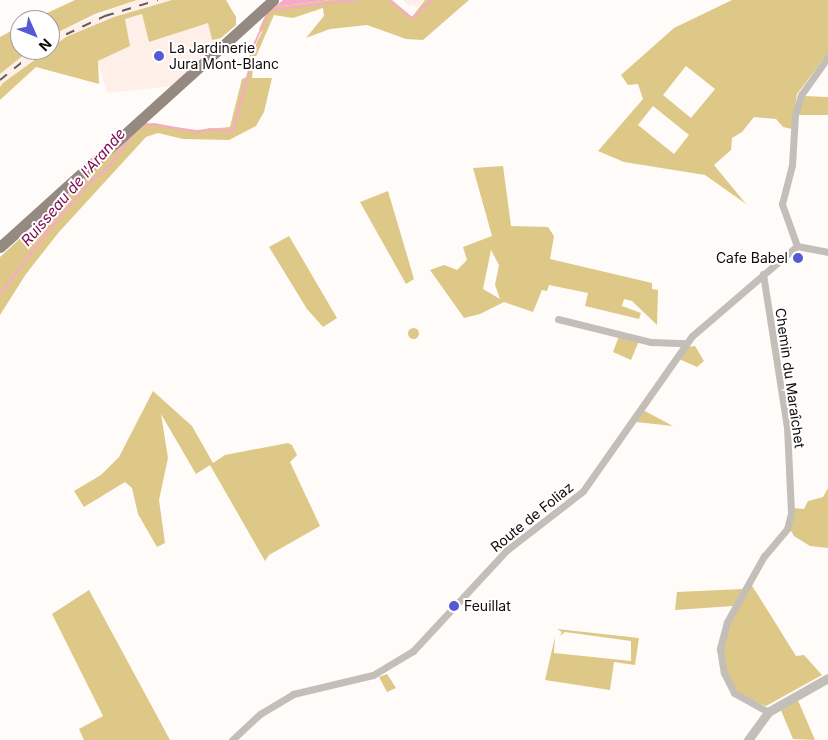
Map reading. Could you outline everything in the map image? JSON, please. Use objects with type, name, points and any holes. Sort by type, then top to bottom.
[{"type":"main road","points":[[0,247],[273,0]]},
{"type":"street","points":[[828,57],[796,106],[792,165],[782,198],[785,218],[797,246],[828,252]]},
{"type":"street","name":"Route de Foliaz","points":[[232,740],[260,714],[293,694],[373,675],[413,651],[506,550],[583,491],[686,343],[797,246]]},
{"type":"street","name":"Chemin du Maraîchet","points":[[763,274],[787,427],[791,513],[787,529],[767,552],[736,604],[722,635],[720,649],[724,672],[732,690],[740,698],[768,712]]},
{"type":"street","points":[[558,319],[651,342],[686,343]]},
{"type":"street","points":[[748,740],[768,712],[828,678]]},
{"type":"shaded area","points":[[75,0],[137,0],[95,14],[60,31],[60,10],[54,10]]},
{"type":"shaded area","points":[[137,0],[172,0],[149,6],[60,43],[60,31]]},
{"type":"shaded area","points":[[172,0],[226,0],[236,17],[236,25],[221,38],[212,40],[208,23],[149,42],[142,14],[125,19],[130,46],[98,61],[99,84],[36,67],[0,100],[0,87],[3,83],[34,60],[60,60],[60,41],[66,37],[114,17]]},
{"type":"shaded area","points":[[283,0],[330,0],[275,7]]},
{"type":"shaded area","points":[[330,0],[392,0],[412,17],[425,0],[469,0],[423,40],[406,39],[367,25],[330,29],[306,38],[324,16],[323,8],[293,18],[274,15],[254,61],[252,78],[272,78],[264,112],[256,126],[229,140],[183,139],[158,133],[146,137],[59,232],[26,274],[0,315],[0,257],[145,123],[197,130],[230,127],[242,79],[247,77],[251,68],[251,54],[262,32],[259,29],[266,14],[275,7]]},
{"type":"shaded area","points":[[403,0],[424,0],[417,8],[413,4],[410,7]]},
{"type":"shaded area","points":[[732,0],[828,0],[828,53],[797,94],[792,129],[783,127],[776,119],[754,117],[742,132],[732,138],[731,150],[714,165],[746,204],[705,175],[624,162],[598,151],[643,99],[638,84],[628,85],[621,75],[674,28]],"holes":[[[686,66],[715,89],[691,118],[663,95]],[[653,106],[689,135],[674,154],[638,125]]]},
{"type":"shaded area","points":[[142,14],[149,41],[208,23],[212,40],[221,38],[172,86],[107,93],[98,61],[130,46],[125,19]]},
{"type":"shaded area","points":[[10,32],[10,60],[18,60],[0,74],[0,37]]},
{"type":"shaded area","points":[[18,60],[33,60],[0,87],[0,74]]},
{"type":"shaded area","points":[[803,96],[828,97],[828,115],[798,115]]},
{"type":"shaded area","points":[[503,166],[511,226],[548,227],[554,236],[550,259],[652,283],[652,289],[658,290],[657,325],[632,301],[624,299],[622,306],[641,313],[639,319],[585,306],[588,293],[549,285],[547,291],[542,290],[533,312],[504,302],[480,314],[464,318],[430,270],[444,265],[457,270],[467,260],[463,247],[492,236],[473,168]],"holes":[[[491,250],[499,265],[495,285],[500,299],[483,289]]]},
{"type":"shaded area","points":[[388,191],[414,279],[406,284],[360,202]]},
{"type":"shaded area","points":[[289,236],[337,318],[323,327],[307,309],[269,247]]},
{"type":"shaded area","points":[[413,327],[419,333],[413,339],[407,333]]},
{"type":"shaded area","points":[[619,336],[639,341],[631,360],[613,352]]},
{"type":"shaded area","points":[[695,346],[704,361],[697,367],[679,359],[687,347]]},
{"type":"shaded area","points":[[153,391],[192,426],[213,463],[225,455],[288,443],[292,445],[297,455],[290,462],[320,526],[269,555],[265,561],[210,465],[196,474],[161,414],[168,458],[159,500],[165,543],[157,547],[138,514],[132,488],[125,482],[84,507],[74,491],[101,475],[119,457]]},
{"type":"shaded area","points":[[643,410],[673,426],[636,422]]},
{"type":"shaded area","points":[[828,488],[828,548],[810,546],[794,536],[790,529],[793,508],[804,509],[808,501],[823,497]]},
{"type":"shaded area","points":[[751,584],[796,656],[804,655],[822,675],[766,706],[740,695],[730,682],[722,659],[725,632]]},
{"type":"shaded area","points":[[743,589],[733,606],[675,610],[677,592]]},
{"type":"shaded area","points":[[89,590],[170,740],[84,740],[79,729],[103,716],[52,614]]},
{"type":"shaded area","points":[[557,629],[639,638],[635,665],[614,662],[610,690],[545,680],[555,637],[554,653],[631,661],[631,641],[565,632],[560,636],[562,632]]},
{"type":"shaded area","points":[[387,674],[396,688],[387,692],[379,677]]},
{"type":"shaded area","points":[[797,698],[815,740],[793,739],[780,708]]},
{"type":"waterway","name":"Ruisseau de l'Arande","points":[[143,125],[154,124],[197,132],[210,129],[233,131],[250,66],[251,51],[270,10],[356,0]]},
{"type":"waterway","name":"Ruisseau de l'Arande","points":[[389,0],[412,18],[432,0]]},
{"type":"waterway","name":"Ruisseau de l'Arande","points":[[0,294],[44,236],[92,180],[106,170],[134,133]]},
{"type":"railway","points":[[60,37],[105,16],[158,0]]},
{"type":"railway","points":[[0,80],[25,60]]},
{"type":"place","name":"La Jardinerie Jura Mont-Blanc","points":[[159,56]]},
{"type":"place","name":"Cafe Babel","points":[[798,258]]},
{"type":"place","name":"Feuillat","points":[[454,606]]}]
